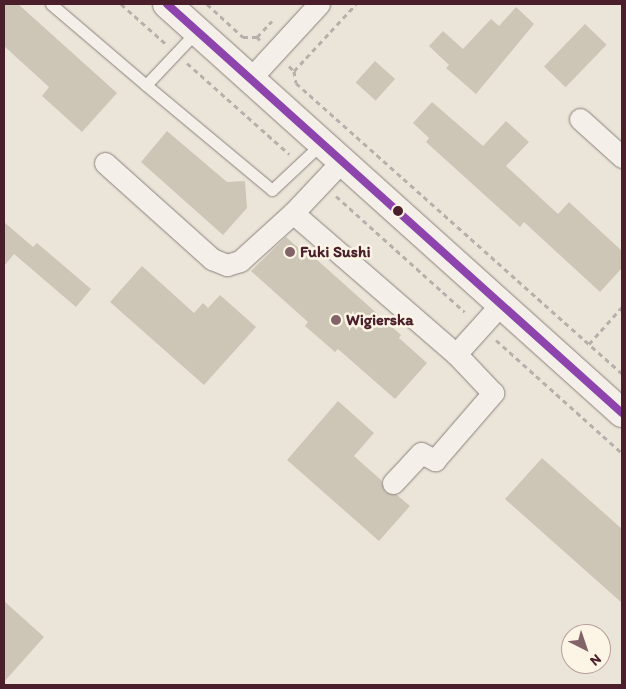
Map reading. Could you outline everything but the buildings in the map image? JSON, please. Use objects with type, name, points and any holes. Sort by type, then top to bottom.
[{"type":"street","points":[[167,4],[622,413]]},
{"type":"street","points":[[250,79],[319,4]]},
{"type":"street","points":[[580,119],[622,157]]},
{"type":"street","points":[[105,163],[212,259],[227,265],[240,261],[252,252],[293,213],[342,161]]},
{"type":"street","points":[[293,213],[456,354],[494,393],[435,460],[421,453],[393,482]]},
{"type":"street","points":[[456,354],[501,304]]},
{"type":"lane","points":[[51,4],[272,190],[322,143]]},
{"type":"lane","points":[[146,85],[197,31]]},
{"type":"path","points":[[207,4],[243,36],[257,36],[294,71],[296,83],[622,374]]},
{"type":"path","points":[[294,71],[356,4]]},
{"type":"path","points":[[256,124],[300,164]]},
{"type":"path","points":[[321,183],[622,453]]},
{"type":"path","points":[[589,344],[622,307]]},
{"type":"transit line","points":[[167,4],[622,413]]},
{"type":"place","name":"Fuki Sushi","points":[[290,252]]},
{"type":"place","name":"Wigierska","points":[[336,320]]}]
